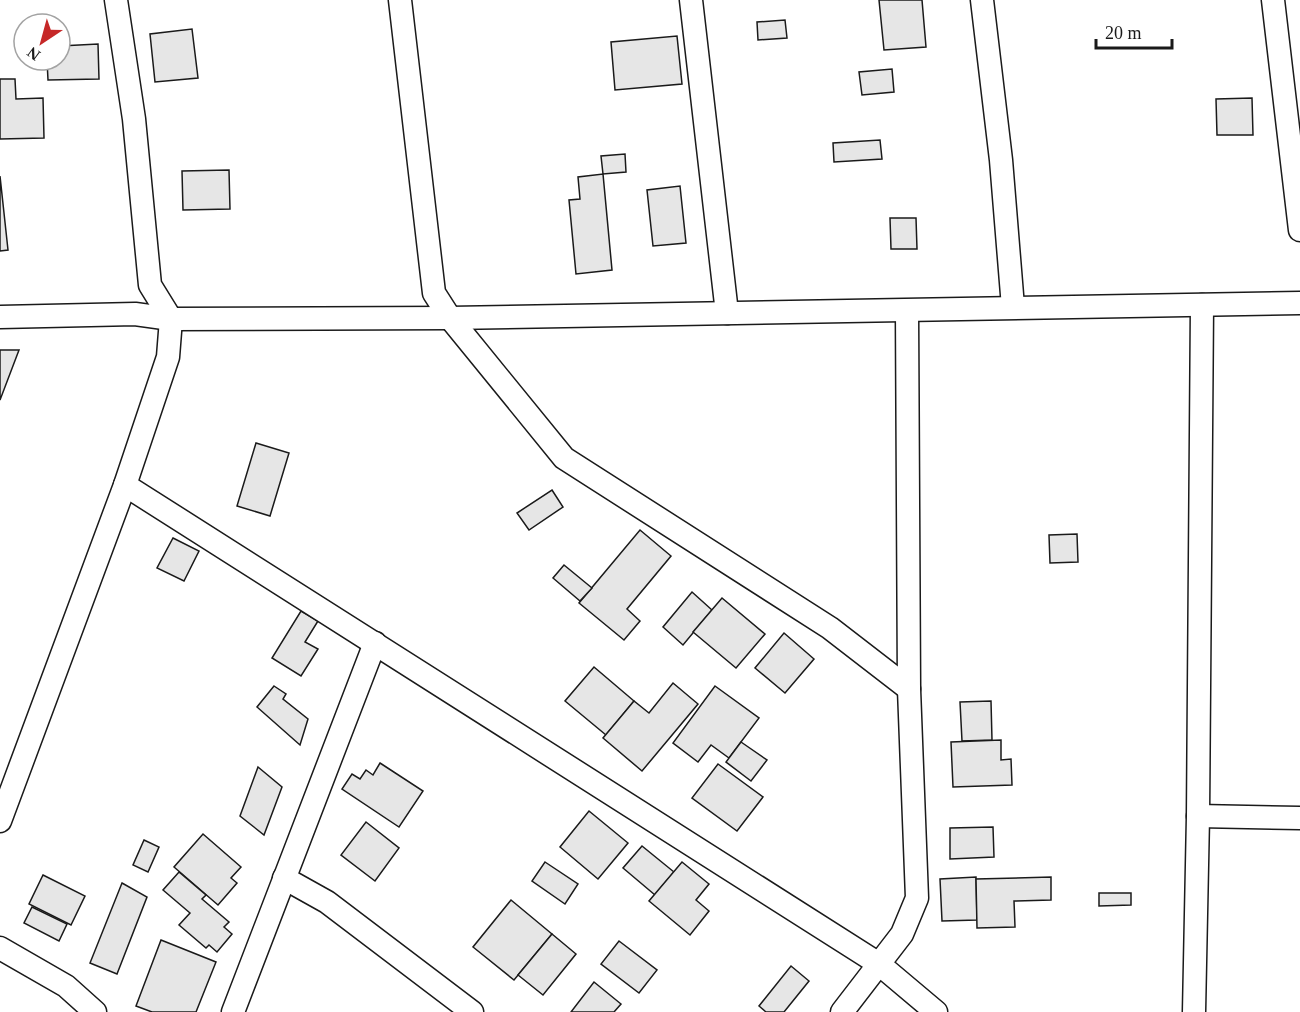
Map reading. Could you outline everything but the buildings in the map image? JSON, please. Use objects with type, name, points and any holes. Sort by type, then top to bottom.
[{"type":"street","points":[[0,821],[125,485],[168,357],[171,319],[150,285],[134,119],[116,0]]},
{"type":"street","points":[[400,0],[434,293],[450,318],[564,458],[830,628],[909,689]]},
{"type":"street","points":[[691,0],[727,313]]},
{"type":"street","points":[[982,0],[1002,160],[1013,307]]},
{"type":"street","points":[[1273,0],[1300,230]]},
{"type":"street","points":[[0,317],[135,314],[171,319],[450,318],[1300,303]]},
{"type":"street","points":[[1194,1012],[1202,305]]},
{"type":"street","points":[[842,1012],[902,934],[917,898],[909,689],[907,311]]},
{"type":"street","points":[[125,485],[879,964],[936,1012]]},
{"type":"street","points":[[233,1012],[375,643]]},
{"type":"street","points":[[1198,816],[1300,818]]},
{"type":"street","points":[[284,878],[327,902],[472,1012]]},
{"type":"street","points":[[0,948],[66,986],[94,1012]]}]
